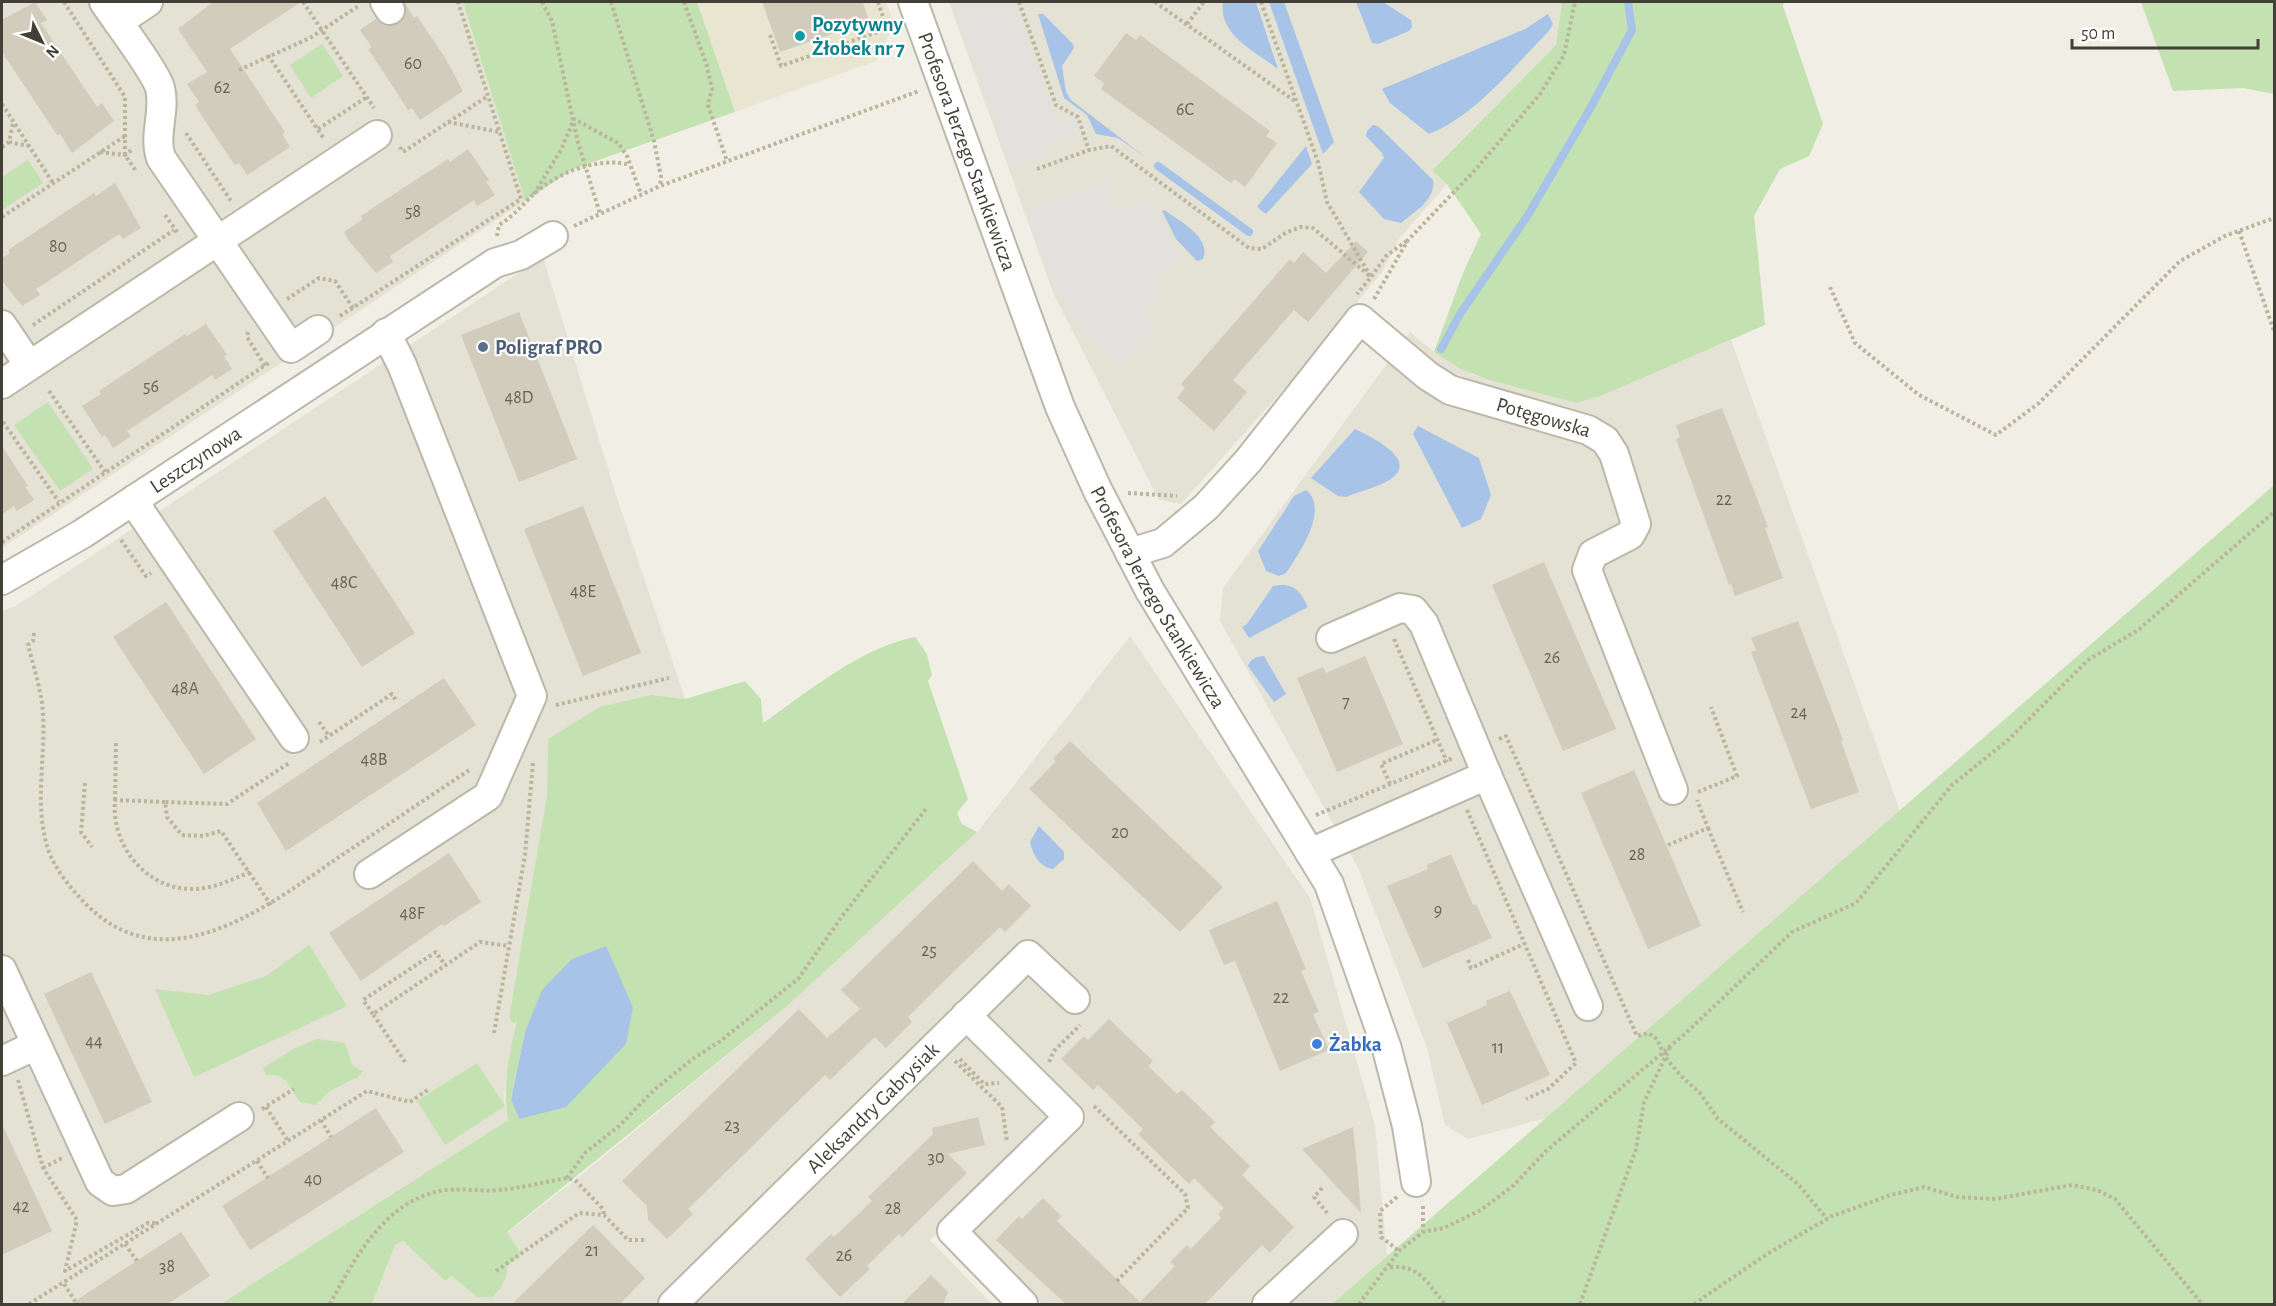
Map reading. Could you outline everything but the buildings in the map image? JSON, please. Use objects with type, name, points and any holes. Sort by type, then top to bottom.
[{"type":"street","points":[[148,2],[111,12],[160,86],[162,104],[158,148],[161,158],[291,348],[318,330]]},
{"type":"street","name":"Profesora Jerzego Stankiewicza","points":[[913,2],[1060,407],[1098,491],[1149,591],[1329,884],[1342,914],[1387,1048],[1407,1126],[1416,1182]]},
{"type":"street","points":[[2,384],[15,345],[218,241],[383,130]]},
{"type":"street","name":"Leszczynowa","points":[[2,580],[135,499],[495,263],[521,255],[554,236]]},
{"type":"street","points":[[1130,553],[1163,543],[1206,507],[1248,461],[1355,311]]},
{"type":"street","name":"Potęgowska","points":[[1355,311],[1428,376],[1450,390],[1588,430],[1605,440],[1614,454],[1636,524],[1629,535],[1593,554],[1587,570],[1673,790]]},
{"type":"street","points":[[369,874],[488,796],[532,696],[402,365],[386,333]]},
{"type":"street","points":[[135,499],[142,514],[294,738]]},
{"type":"street","points":[[1331,638],[1400,608],[1413,610],[1424,624],[1588,1006]]},
{"type":"street","points":[[1310,853],[1487,775]]},
{"type":"street","name":"Aleksandry Gabrysiak","points":[[673,1305],[1028,955],[1079,1011]]},
{"type":"street","points":[[2,970],[100,1182],[112,1191],[126,1189],[248,1115]]},
{"type":"street","points":[[966,1015],[1069,1117],[952,1231],[1023,1305]]},
{"type":"street","points":[[8,1066],[36,1045]]},
{"type":"street","points":[[1267,1305],[1343,1234]]},
{"type":"path","points":[[64,2],[125,97],[125,155],[99,152]]},
{"type":"path","points":[[303,2],[366,97],[383,130],[404,152],[488,96]]},
{"type":"path","points":[[318,330],[521,199],[458,2]]},
{"type":"path","points":[[542,2],[552,21],[585,166],[600,214]]},
{"type":"path","points":[[611,2],[654,141],[661,177],[660,186]]},
{"type":"path","points":[[684,2],[707,66],[712,89],[708,105],[727,161]]},
{"type":"path","points":[[878,2],[887,29]]},
{"type":"path","points":[[1019,2],[1056,105],[1078,117],[1089,150]]},
{"type":"path","points":[[1155,2],[1297,103]]},
{"type":"path","points":[[1187,24],[1204,2]]},
{"type":"path","points":[[1261,2],[1318,162],[1327,202],[1371,277]]},
{"type":"path","points":[[1355,311],[1408,240],[1476,169],[1540,94],[1564,55],[1575,2]]},
{"type":"path","points":[[239,69],[322,30],[350,12]]},
{"type":"path","points":[[770,35],[781,66],[894,26]]},
{"type":"path","points":[[268,55],[328,145]]},
{"type":"path","points":[[554,236],[660,186],[942,82]]},
{"type":"path","points":[[318,129],[366,97]]},
{"type":"path","points":[[2,104],[53,183]]},
{"type":"path","points":[[574,119],[618,143],[630,165],[641,194]]},
{"type":"path","points":[[495,263],[499,225],[518,213],[534,194],[561,150],[574,119]]},
{"type":"path","points":[[448,122],[500,132]]},
{"type":"path","points":[[2,147],[9,142],[14,123]]},
{"type":"path","points":[[184,131],[235,207]]},
{"type":"path","points":[[2,217],[125,136]]},
{"type":"path","points":[[9,142],[29,146]]},
{"type":"path","points":[[1037,169],[1089,150],[1111,146],[1249,248],[1262,249],[1287,232],[1301,227],[1313,228],[1371,277]]},
{"type":"path","points":[[534,194],[548,184],[585,166],[620,162],[630,165]]},
{"type":"path","points":[[1830,287],[1855,343],[1919,395],[1996,435],[2039,403],[2180,261],[2239,231],[2274,218]]},
{"type":"path","points":[[15,345],[33,325],[174,230]]},
{"type":"path","points":[[2239,231],[2274,331]]},
{"type":"path","points":[[1355,311],[1371,277],[1386,256],[1408,240]]},
{"type":"path","points":[[286,301],[319,278],[335,281],[352,308]]},
{"type":"path","points":[[2,542],[260,369]]},
{"type":"path","points":[[49,391],[105,472]]},
{"type":"path","points":[[3,422],[59,502]]},
{"type":"path","points":[[1098,491],[1178,496]]},
{"type":"path","points":[[1359,1305],[1389,1268],[1399,1251],[1423,1232],[1444,1228],[1489,1204],[1514,1185],[1546,1151],[1663,1052],[1792,932],[1856,903],[1952,785],[2008,740],[2088,660],[2138,630],[2274,512]]},
{"type":"path","points":[[120,538],[146,576]]},
{"type":"path","points":[[1384,616],[1576,1063],[1548,1089],[1526,1099]]},
{"type":"path","points":[[34,633],[33,641],[28,645],[42,703],[40,807],[49,852],[65,881],[98,917],[121,929],[168,939],[197,937],[221,930],[271,905],[333,862]]},
{"type":"path","points":[[552,706],[669,678]]},
{"type":"path","points":[[1711,707],[1737,776],[1695,794],[1743,912]]},
{"type":"path","points":[[319,722],[329,736]]},
{"type":"path","points":[[1390,784],[1381,764],[1437,740]]},
{"type":"path","points":[[116,743],[116,828],[123,845],[148,874],[164,884],[191,889],[218,886],[250,872]]},
{"type":"path","points":[[494,1033],[525,855],[534,751]]},
{"type":"path","points":[[85,783],[81,832],[92,847]]},
{"type":"path","points":[[115,800],[225,804]]},
{"type":"path","points":[[165,802],[167,816],[182,835],[203,836],[220,831],[271,905]]},
{"type":"path","points":[[567,1178],[585,1153],[619,1126],[654,1090],[798,979],[843,915],[926,809]]},
{"type":"path","points":[[1668,845],[1708,828]]},
{"type":"path","points":[[373,1014],[480,942],[509,946]]},
{"type":"path","points":[[1468,960],[1471,968],[1524,944]]},
{"type":"path","points":[[405,1062],[363,1000],[436,952],[445,965]]},
{"type":"path","points":[[1620,996],[1638,1036],[1648,1033],[1657,1039],[1665,1057],[1700,1093],[1718,1119],[1798,1184],[1827,1219]]},
{"type":"path","points":[[1038,1087],[1047,1079],[1054,1051],[1079,1011]]},
{"type":"path","points":[[390,1039],[395,1035]]},
{"type":"path","points":[[1580,1305],[1636,1149],[1644,1102],[1671,1044]]},
{"type":"path","points":[[951,1057],[959,1058],[984,1084],[1004,1083]]},
{"type":"path","points":[[8,1066],[43,1168],[77,1220],[65,1271],[148,1223],[160,1222]]},
{"type":"path","points":[[248,1115],[266,1107],[294,1089]]},
{"type":"path","points":[[29,1305],[368,1090],[410,1102],[429,1089]]},
{"type":"path","points":[[1087,1100],[1185,1194],[1188,1208],[1116,1283]]},
{"type":"path","points":[[266,1107],[288,1141]]},
{"type":"path","points":[[321,1120],[332,1137]]},
{"type":"path","points":[[257,1161],[268,1178]]},
{"type":"path","points":[[330,1305],[349,1269],[372,1236],[400,1209],[441,1190],[498,1190],[567,1178],[578,1184],[603,1209],[604,1215],[628,1240],[645,1240]]},
{"type":"path","points":[[1399,1251],[1381,1237],[1380,1211],[1416,1182]]},
{"type":"path","points":[[1694,1305],[1767,1254],[1827,1219],[1891,1195],[1924,1187],[1957,1197],[1995,1199],[2072,1185],[2097,1190],[2115,1199],[2202,1305]]},
{"type":"path","points":[[496,1270],[579,1212],[604,1215]]},
{"type":"path","points":[[125,1244],[137,1261]]},
{"type":"path","points":[[1389,1268],[1405,1266],[1416,1271],[1445,1305]]},
{"type":"path","points":[[64,1284],[75,1301]]},
{"type":"shaded area","points":[[2,2],[463,2],[525,201],[2,548]]},
{"type":"shaded area","points":[[697,2],[886,2],[894,23],[889,25],[891,31],[876,61],[735,112]]},
{"type":"shaded area","points":[[949,2],[1562,2],[1556,45],[1432,169],[1447,184],[1399,239],[1382,272],[1307,363],[1181,504],[1159,500],[1054,295]]},
{"type":"shaded area","points":[[954,2],[1014,2],[1057,125],[1074,119],[1080,134],[1046,146],[1048,154],[1011,167]]},
{"type":"shaded area","points":[[1105,180],[1117,212],[1151,202],[1181,258],[1154,280],[1164,294],[1145,313],[1155,325],[1118,366],[1086,333],[1056,289],[1026,209]]},
{"type":"shaded area","points":[[543,257],[616,495],[685,699],[651,695],[548,739],[547,795],[509,1017],[517,1020],[504,1098],[508,1120],[221,1304],[2,1304],[2,611],[16,606]]},
{"type":"shaded area","points":[[1410,332],[1434,352],[1474,375],[1576,403],[1601,396],[1731,340],[1900,811],[1547,1118],[1468,1139],[1445,1125],[1427,1048],[1359,870],[1220,621],[1223,588]]},
{"type":"shaded area","points":[[1130,636],[1310,898],[1375,1125],[1387,1256],[1332,1304],[1042,1304],[973,1231],[1014,1191],[1007,1164],[930,1240],[992,1304],[372,1304],[395,1245],[403,1241],[445,1281],[575,1180],[786,1007],[979,830]]},
{"type":"green space","points":[[463,2],[697,2],[735,112],[573,169],[525,201]]},
{"type":"green space","points":[[1562,2],[1784,2],[1783,6],[1823,124],[1809,156],[1780,169],[1754,216],[1765,325],[1601,396],[1576,403],[1486,379],[1459,368],[1434,352],[1463,273],[1481,234],[1447,184],[1432,170],[1556,45]]},
{"type":"green space","points":[[2141,2],[2274,2],[2274,94],[2243,88],[2173,91]]},
{"type":"green space","points":[[322,44],[343,76],[311,98],[290,65]]},
{"type":"green space","points":[[28,160],[43,183],[2,210],[2,177]]},
{"type":"green space","points":[[48,402],[93,469],[60,491],[14,425]]},
{"type":"green space","points":[[2274,485],[2274,1304],[1332,1304]]},
{"type":"green space","points":[[915,637],[927,654],[932,675],[928,681],[968,799],[957,813],[962,824],[977,832],[786,1007],[507,1232],[521,1254],[507,1266],[503,1283],[493,1297],[477,1297],[452,1276],[445,1281],[403,1241],[395,1245],[372,1304],[221,1304],[508,1120],[506,1083],[517,1021],[513,1023],[509,1017],[547,795],[548,739],[600,707],[651,695],[685,699],[745,681],[761,699],[763,723],[836,672],[894,643]],"holes":[[[605,946],[633,1007],[519,1119],[511,1098],[525,1032]]]},
{"type":"green space","points":[[309,945],[347,1006],[194,1077],[155,989],[208,995],[266,976]]},
{"type":"green space","points":[[317,1039],[345,1043],[352,1065],[363,1071],[358,1077],[330,1091],[315,1105],[301,1102],[285,1080],[274,1075],[266,1075],[263,1068],[295,1048]]},
{"type":"green space","points":[[477,1063],[505,1106],[445,1145],[417,1101]]},
{"type":"water","points":[[1223,2],[1256,2],[1278,69],[1249,49],[1232,33],[1223,14]]},
{"type":"water","points":[[1269,2],[1284,2],[1334,142],[1323,154]]},
{"type":"water","points":[[1356,2],[1383,2],[1411,20],[1412,27],[1409,31],[1378,44],[1372,43]]},
{"type":"water","points":[[1038,14],[1043,14],[1073,44],[1074,48],[1062,66],[1066,92],[1071,100],[1145,157],[1118,138],[1096,134],[1087,115],[1064,98]]},
{"type":"water","points":[[1548,14],[1553,24],[1549,31],[1494,89],[1463,115],[1429,134],[1390,103],[1382,89],[1525,29]]},
{"type":"water","points":[[1373,125],[1378,126],[1433,180],[1428,199],[1401,223],[1384,219],[1359,192],[1384,158],[1366,136],[1367,131]]},
{"type":"water","points":[[1306,146],[1312,164],[1266,214],[1257,207]]},
{"type":"water","points":[[1164,210],[1199,237],[1205,251],[1203,259],[1197,261],[1176,239],[1162,211]]},
{"type":"water","points":[[1418,426],[1479,458],[1491,495],[1481,519],[1462,528],[1413,434]]},
{"type":"water","points":[[1355,429],[1389,449],[1400,464],[1398,471],[1391,479],[1346,497],[1338,496],[1311,478]]},
{"type":"water","points":[[1306,490],[1313,498],[1315,508],[1310,532],[1286,573],[1279,576],[1266,571],[1258,551],[1294,496]]},
{"type":"water","points":[[1273,586],[1291,586],[1298,591],[1308,607],[1249,638],[1242,627],[1247,624]]},
{"type":"water","points":[[1264,656],[1286,694],[1274,702],[1248,666],[1254,658]]},
{"type":"water","points":[[1039,826],[1064,852],[1064,859],[1053,869],[1040,863],[1031,847],[1030,842]]},
{"type":"water","points":[[606,946],[633,1007],[626,1044],[566,1107],[519,1119],[511,1099],[525,1032],[542,990],[572,959]]},
{"type":"waterway","points":[[1441,349],[1460,314],[1528,215],[1591,107],[1632,30],[1628,2]]},
{"type":"waterway","points":[[1158,166],[1249,232]]},
{"type":"place","name":"Pozytywny Żłobek nr 7","points":[[800,36]]},
{"type":"place","name":"Poligraf PRO","points":[[483,347]]},
{"type":"place","name":"Żabka","points":[[1317,1044]]}]
